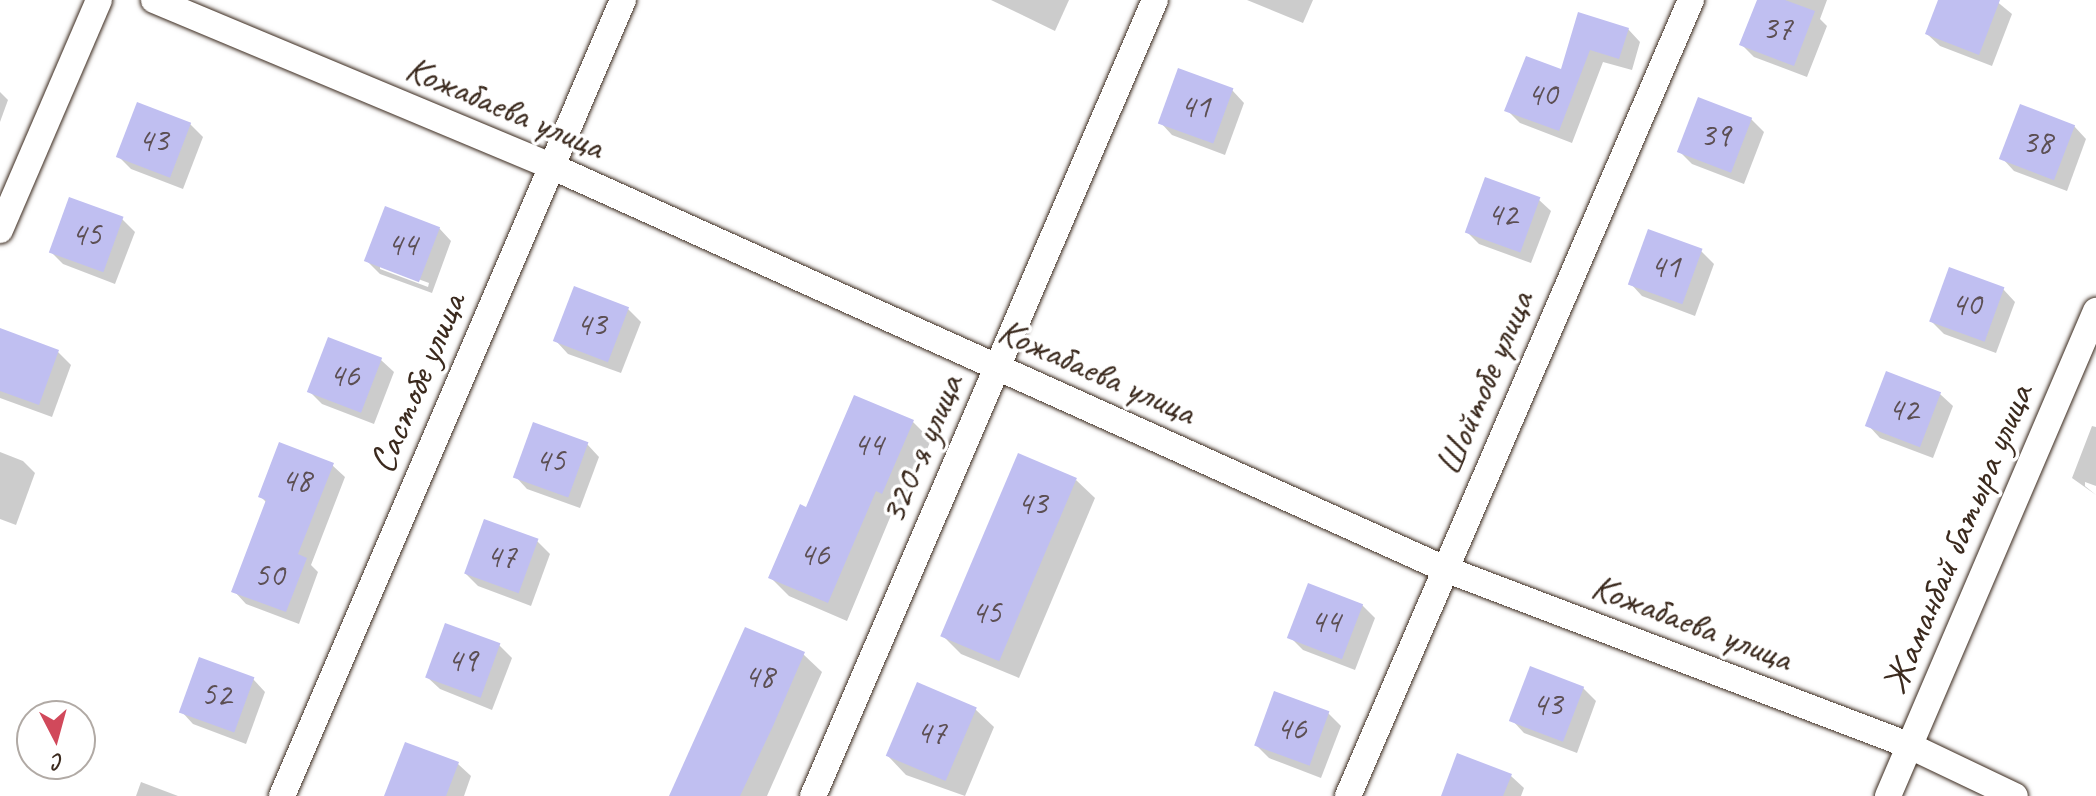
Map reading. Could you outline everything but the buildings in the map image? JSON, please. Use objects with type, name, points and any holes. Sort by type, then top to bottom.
[{"type":"street","points":[[0,230],[99,0]]},
{"type":"street","name":"Кожабаева улица","points":[[154,0],[551,166],[1445,569],[1910,746],[2015,796]]},
{"type":"street","name":"Састобе улица","points":[[282,796],[623,0]]},
{"type":"street","name":"320-я улица","points":[[813,796],[1155,0]]},
{"type":"street","name":"Шойтобе улица","points":[[1348,796],[1691,0]]},
{"type":"street","name":"Жаманбай батыра улица","points":[[1888,796],[2096,311]]}]
